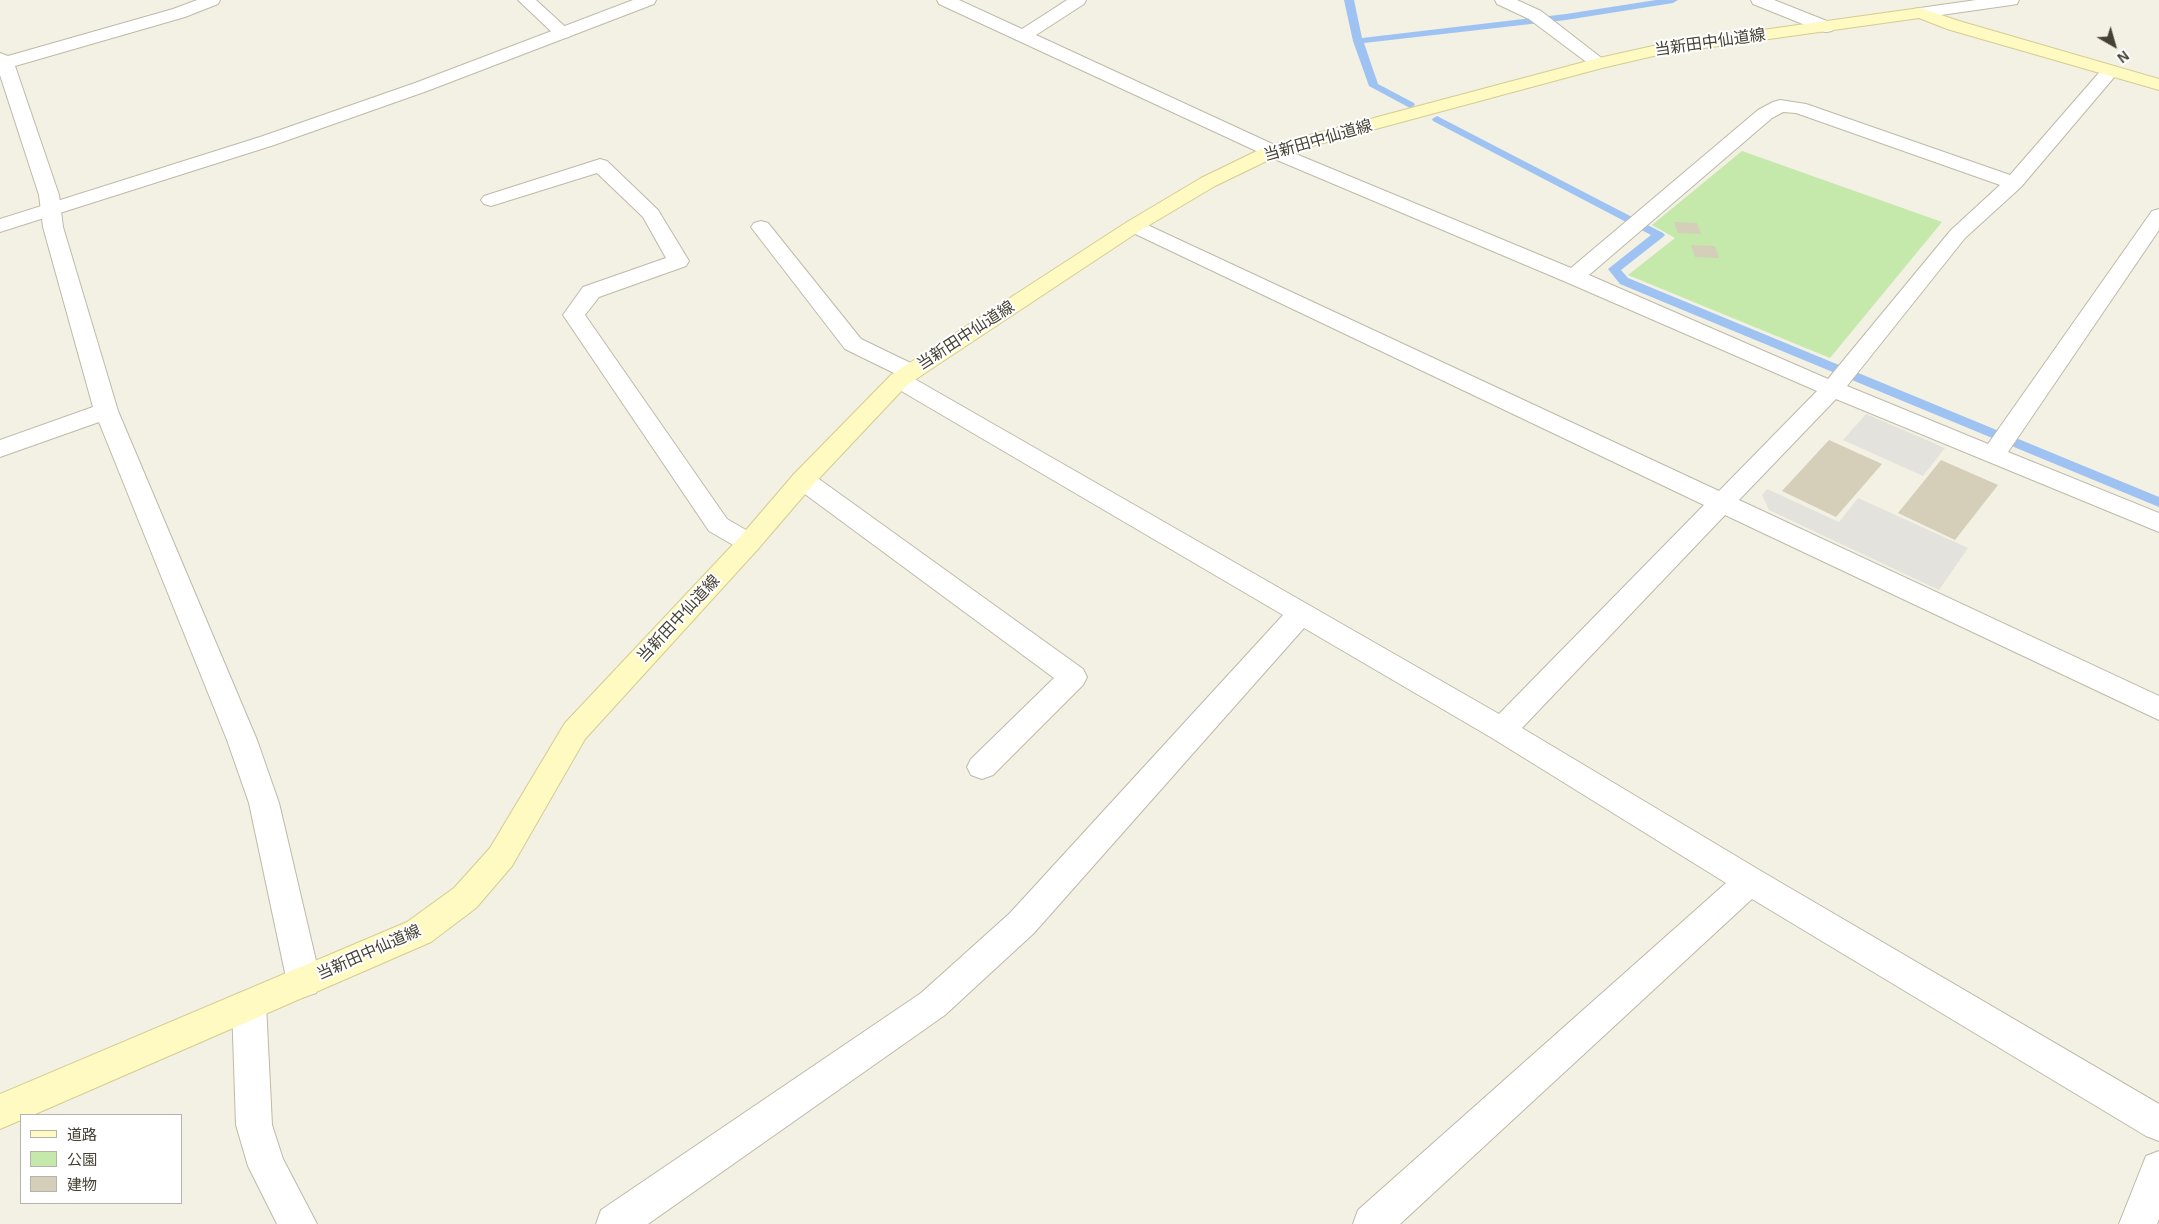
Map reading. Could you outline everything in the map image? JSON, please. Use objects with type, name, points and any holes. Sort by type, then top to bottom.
[{"type":"main road","name":"当新田中仙道線","points":[[0,1112],[419,932],[465,898],[501,857],[575,731],[749,543],[803,480],[905,376],[1134,226],[1208,182],[1272,151],[1599,63],[1662,49],[1920,13],[1953,25],[2159,85]]},
{"type":"street","points":[[212,0],[179,13],[3,61],[52,210],[53,227],[106,411],[242,740],[264,803],[304,982]]},
{"type":"street","points":[[526,0],[562,33]]},
{"type":"street","points":[[0,226],[267,140],[421,86],[648,0]]},
{"type":"street","points":[[945,0],[1272,151],[1574,277],[1841,378],[2001,443],[2159,523]]},
{"type":"street","points":[[1023,36],[1078,0]]},
{"type":"street","points":[[1504,0],[1541,20],[1599,63]]},
{"type":"street","points":[[1759,0],[1826,26]]},
{"type":"street","points":[[1920,13],[2011,0]]},
{"type":"street","points":[[1502,730],[1722,504],[1841,378],[1958,234],[2014,183],[2110,71]]},
{"type":"street","points":[[1574,277],[1765,114],[1780,106],[1799,108],[2014,183]]},
{"type":"street","points":[[491,200],[600,165],[651,214],[678,261],[591,292],[574,315],[718,525],[749,543]]},
{"type":"street","points":[[2001,443],[2159,215]]},
{"type":"street","points":[[761,226],[853,344],[1300,614],[1502,730],[1750,881],[2159,1124]]},
{"type":"street","points":[[1134,226],[2159,709]]},
{"type":"street","points":[[0,450],[106,411]]},
{"type":"street","points":[[803,480],[1073,677],[982,768]]},
{"type":"street","points":[[615,1224],[933,1004],[1022,923],[1300,614]]},
{"type":"street","points":[[1372,1224],[1750,881]]},
{"type":"street","points":[[249,1005],[254,1125],[267,1166],[298,1224]]},
{"type":"street","points":[[2138,1224],[2159,1169]]},
{"type":"green space","points":[[1742,151],[1942,222],[1830,358],[1628,275],[1675,238],[1652,225]]},
{"type":"shaded area","points":[[1866,414],[1945,448],[1923,476],[1843,440]]},
{"type":"shaded area","points":[[1767,489],[1839,522],[1858,498],[1968,548],[1939,590],[1769,510],[1762,495]]},
{"type":"building","points":[[1674,222],[1697,223],[1701,234],[1678,233]]},
{"type":"building","points":[[1691,245],[1715,246],[1719,258],[1695,257]]},
{"type":"building","points":[[1829,440],[1882,464],[1836,517],[1782,491]]},
{"type":"building","points":[[1941,460],[1998,485],[1955,540],[1898,513]]},
{"type":"waterway","points":[[1349,0],[1358,41]]},
{"type":"waterway","points":[[1358,41],[1566,17],[1673,0]]},
{"type":"waterway","points":[[1358,41],[1374,86],[1410,105]]},
{"type":"waterway","points":[[1437,119],[1659,235],[1614,269],[1624,281],[2159,502]]}]
